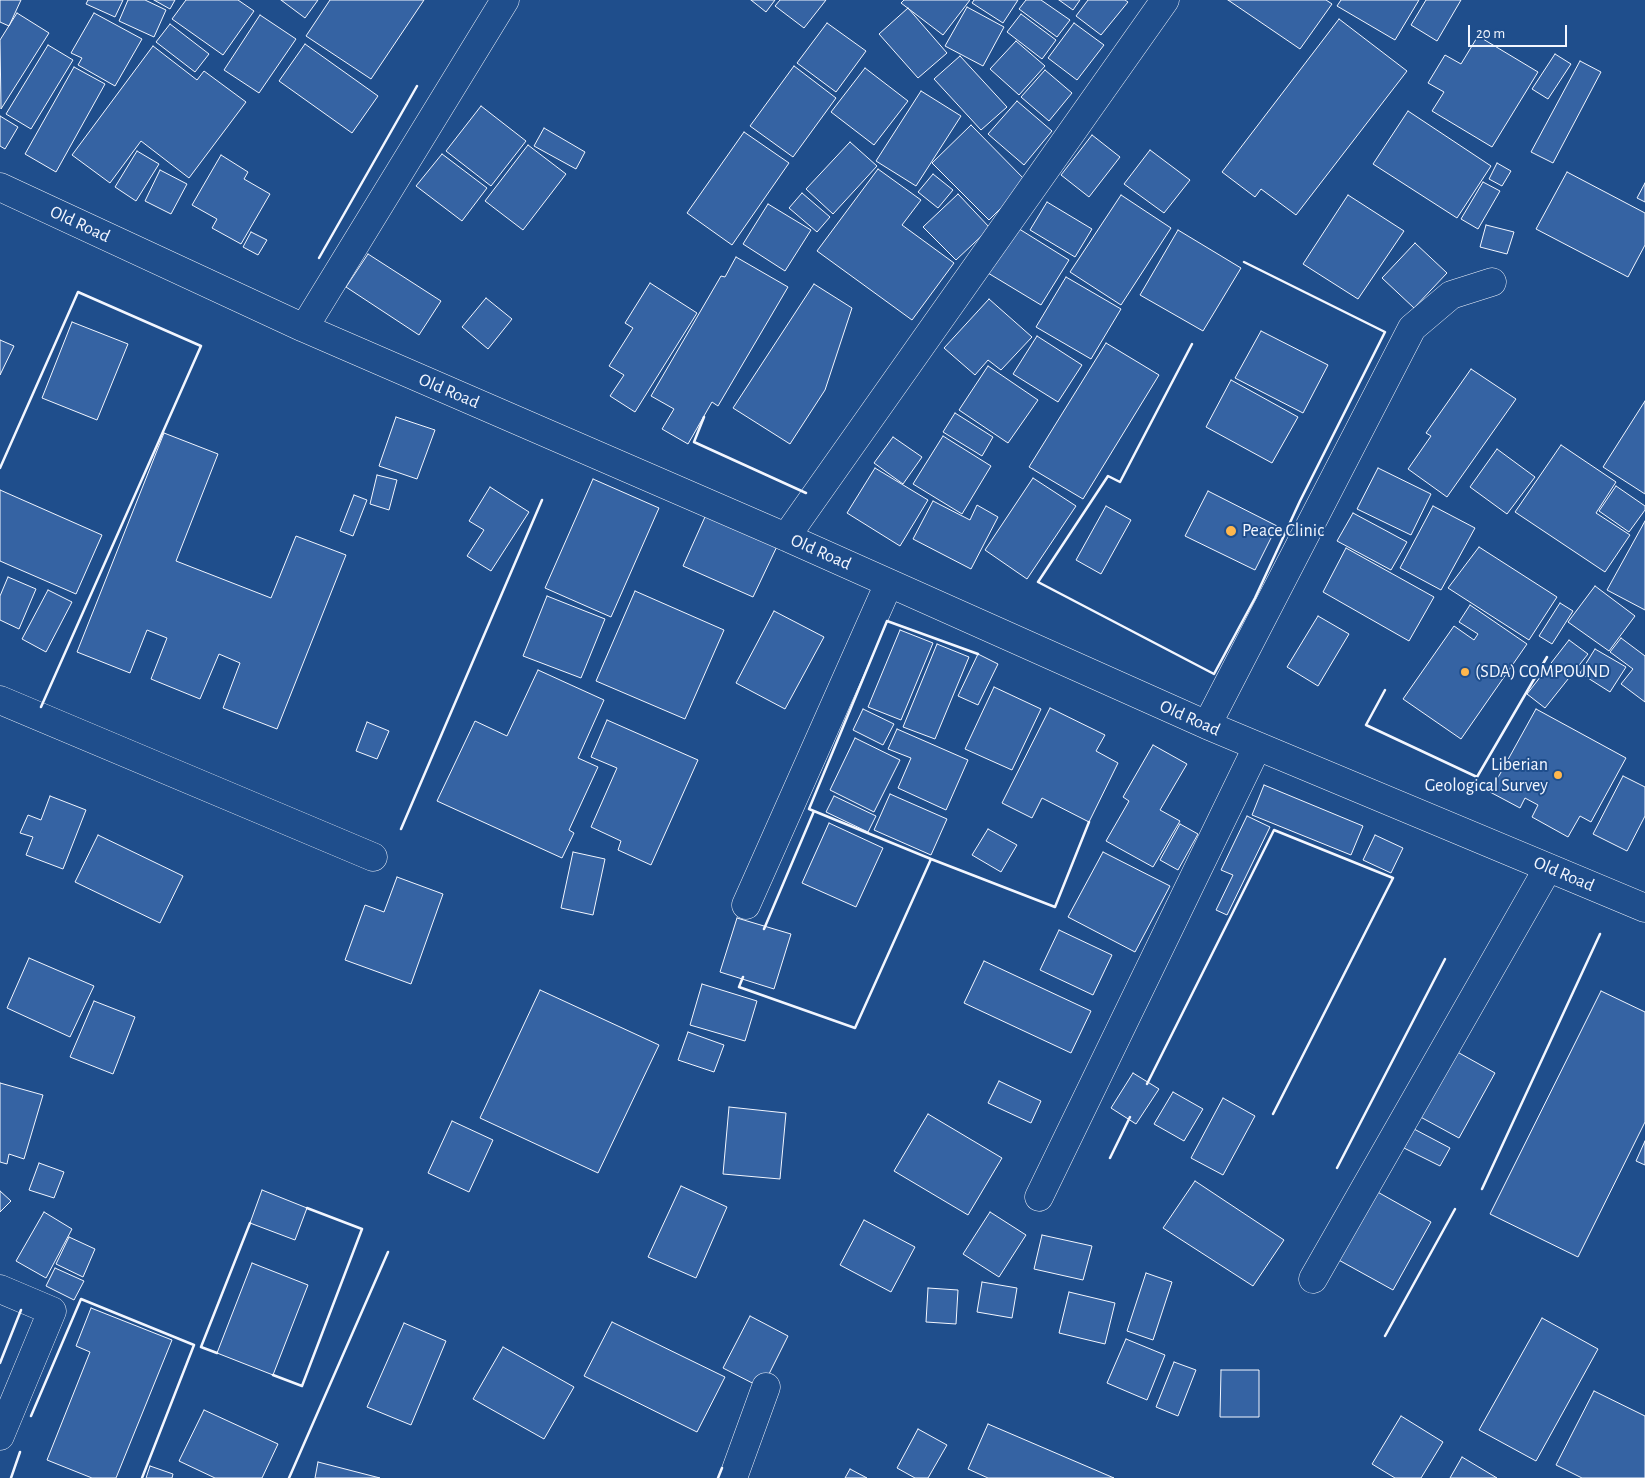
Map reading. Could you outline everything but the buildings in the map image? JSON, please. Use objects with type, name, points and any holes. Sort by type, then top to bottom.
[{"type":"street","points":[[304,328],[505,0]]},
{"type":"street","points":[[786,537],[1165,0]]},
{"type":"street","name":"Old Road","points":[[0,187],[304,328],[786,537],[1257,747],[1645,908]]},
{"type":"street","points":[[1207,725],[1412,328],[1451,295],[1492,282]]},
{"type":"street","points":[[746,905],[889,583]]},
{"type":"street","points":[[0,700],[373,857]]},
{"type":"street","points":[[1039,1197],[1257,747]]},
{"type":"street","points":[[1313,1279],[1548,868]]},
{"type":"street","points":[[0,1289],[52,1311],[0,1436]]},
{"type":"street","points":[[733,1478],[766,1387]]},
{"type":"wall","points":[[319,258],[417,86]]},
{"type":"wall","points":[[1192,344],[1120,482],[1108,476],[1038,582],[1214,674],[1255,598],[1300,501],[1385,332],[1244,262]]},
{"type":"wall","points":[[0,468],[78,292],[201,346],[41,707]]},
{"type":"wall","points":[[704,417],[694,442],[806,493]]},
{"type":"wall","points":[[401,829],[542,500]]},
{"type":"wall","points":[[978,654],[887,621],[809,809],[1055,907],[1089,822]]},
{"type":"wall","points":[[1385,690],[1366,725],[1477,777],[1547,657]]},
{"type":"wall","points":[[764,929],[814,811]]},
{"type":"wall","points":[[1147,1084],[1274,830],[1393,878],[1273,1114]]},
{"type":"wall","points":[[743,977],[739,987],[855,1028],[931,859]]},
{"type":"wall","points":[[1482,1189],[1600,934]]},
{"type":"wall","points":[[1337,1168],[1445,959]]},
{"type":"wall","points":[[1110,1158],[1130,1117]]},
{"type":"wall","points":[[273,1375],[302,1386],[362,1229],[307,1208]]},
{"type":"wall","points":[[1385,1336],[1455,1209]]},
{"type":"wall","points":[[217,1353],[201,1347],[250,1223]]},
{"type":"wall","points":[[289,1478],[388,1252]]},
{"type":"wall","points":[[31,1416],[81,1299],[194,1345],[142,1478]]},
{"type":"wall","points":[[0,1363],[21,1310]]},
{"type":"wall","points":[[11,1478],[20,1452]]},
{"type":"wall","points":[[718,1478],[722,1468]]},
{"type":"place","name":"Peace Clinic","points":[[1231,531]]},
{"type":"place","name":"(SDA) COMPOUND","points":[[1465,672]]},
{"type":"place","name":"Liberian Geological Survey","points":[[1558,775]]}]
